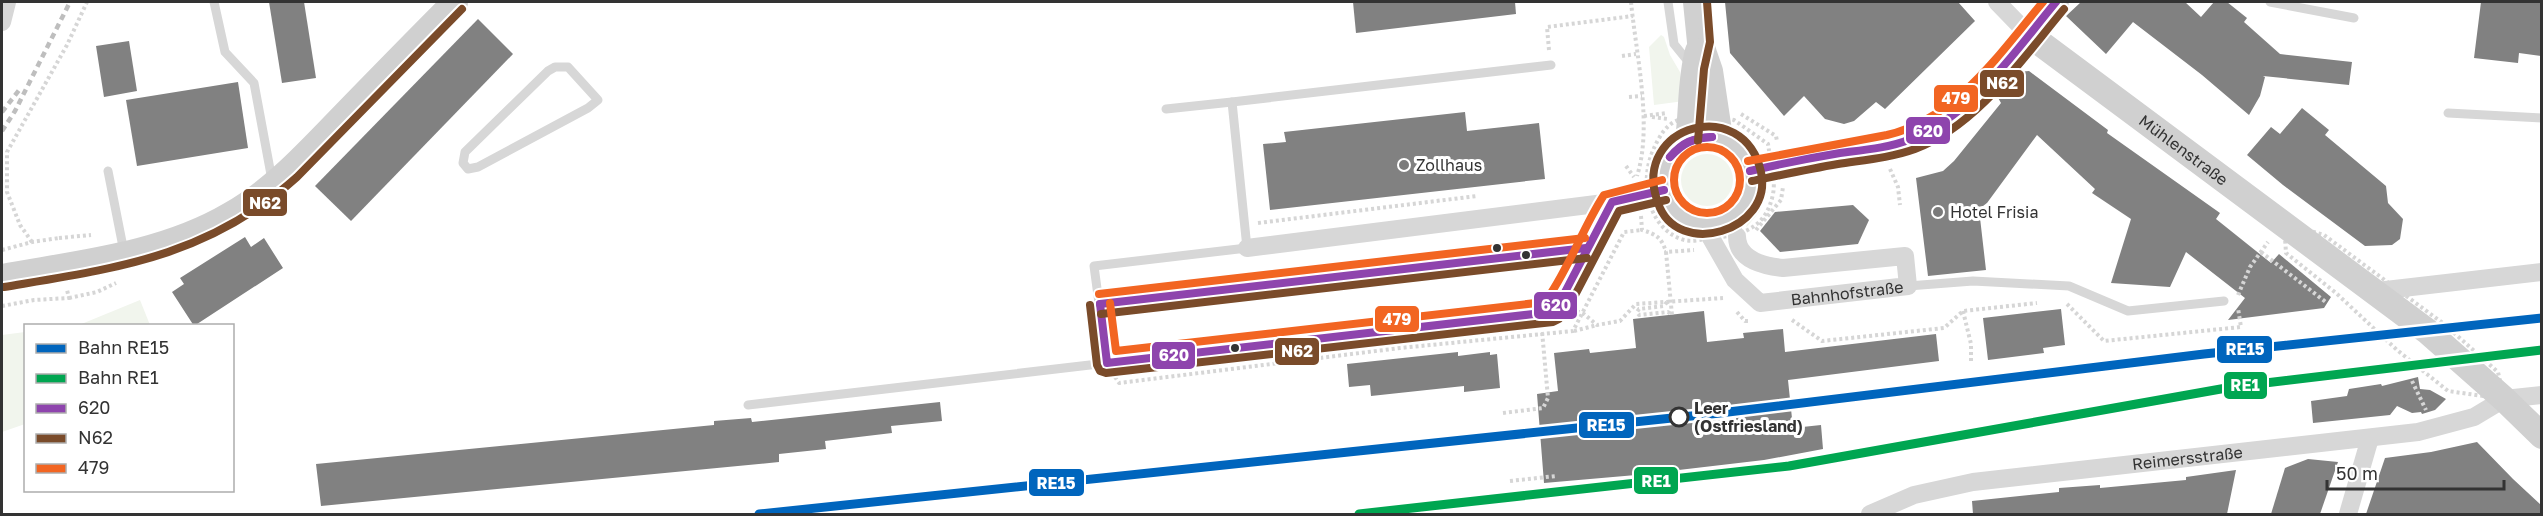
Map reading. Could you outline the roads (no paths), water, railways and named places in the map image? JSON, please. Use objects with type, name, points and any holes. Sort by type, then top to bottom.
[{"type":"main road","points":[[2,277],[124,254],[166,243],[229,216],[273,185],[303,157],[455,2]]},
{"type":"main road","points":[[1696,2],[1700,42],[1710,71],[1705,124],[1676,149],[1650,194],[1670,204],[1678,214],[1707,231],[1722,222],[1737,224],[1749,193],[1767,167]]},
{"type":"main road","points":[[1700,42],[1694,68],[1705,124],[1742,153],[1767,167],[1881,147],[1912,139],[1936,128],[1955,115],[2056,2]]},
{"type":"main road","name":"Mühlenstraße","points":[[2028,34],[2278,230],[2377,291],[2444,344],[2541,436]]},
{"type":"street","points":[[2,22],[7,2]]},
{"type":"street","name":"Mühlenstraße","points":[[1997,2],[2028,34]]},
{"type":"street","points":[[1247,248],[1612,202],[1650,194]]},
{"type":"street","name":"Bahnhofstraße","points":[[1707,231],[1735,280],[1760,303],[1908,286],[1905,256],[1783,268],[1768,267],[1747,256],[1737,244],[1737,224]]},
{"type":"street","points":[[2377,291],[2541,273]]},
{"type":"street","points":[[2504,399],[2541,395]]},
{"type":"street","name":"Reimersstraße","points":[[1870,514],[1914,495],[1973,482],[2418,432],[2474,417],[2504,399]]},
{"type":"street","points":[[2348,514],[2370,438]]},
{"type":"lane","points":[[214,2],[225,52],[254,83],[273,185]]},
{"type":"lane","points":[[1668,2],[1674,44],[1694,68]]},
{"type":"lane","points":[[2270,2],[2354,18]]},
{"type":"lane","points":[[1166,109],[1551,65]]},
{"type":"lane","points":[[568,67],[598,99],[588,108],[478,167],[468,169],[464,163],[465,152],[548,71],[568,67]]},
{"type":"lane","points":[[1107,363],[1094,266],[1247,248],[1232,102]]},
{"type":"lane","points":[[2448,112],[2541,118]]},
{"type":"lane","points":[[108,171],[124,254]]},
{"type":"lane","points":[[748,405],[1551,312],[1564,294],[1612,202]]},
{"type":"lane","points":[[1100,304],[1586,248]]},
{"type":"lane","points":[[1908,286],[1973,281],[2069,286],[2128,311],[2224,301]]},
{"type":"railway","points":[[2,131],[15,111],[70,2]]},
{"type":"railway","points":[[2,112],[20,89]]},
{"type":"rail line","name":"RE15","points":[[759,514],[1720,413],[2204,354],[2542,318]]},
{"type":"rail line","name":"RE1","points":[[1359,514],[1789,466],[2232,387],[2542,350]]},
{"type":"place","name":"Zollhaus","points":[[1404,165]]},
{"type":"place","name":"Hotel Frisia","points":[[1938,212]]},
{"type":"place","name":"Leer (Ostfriesland)","points":[[1679,417]]}]
